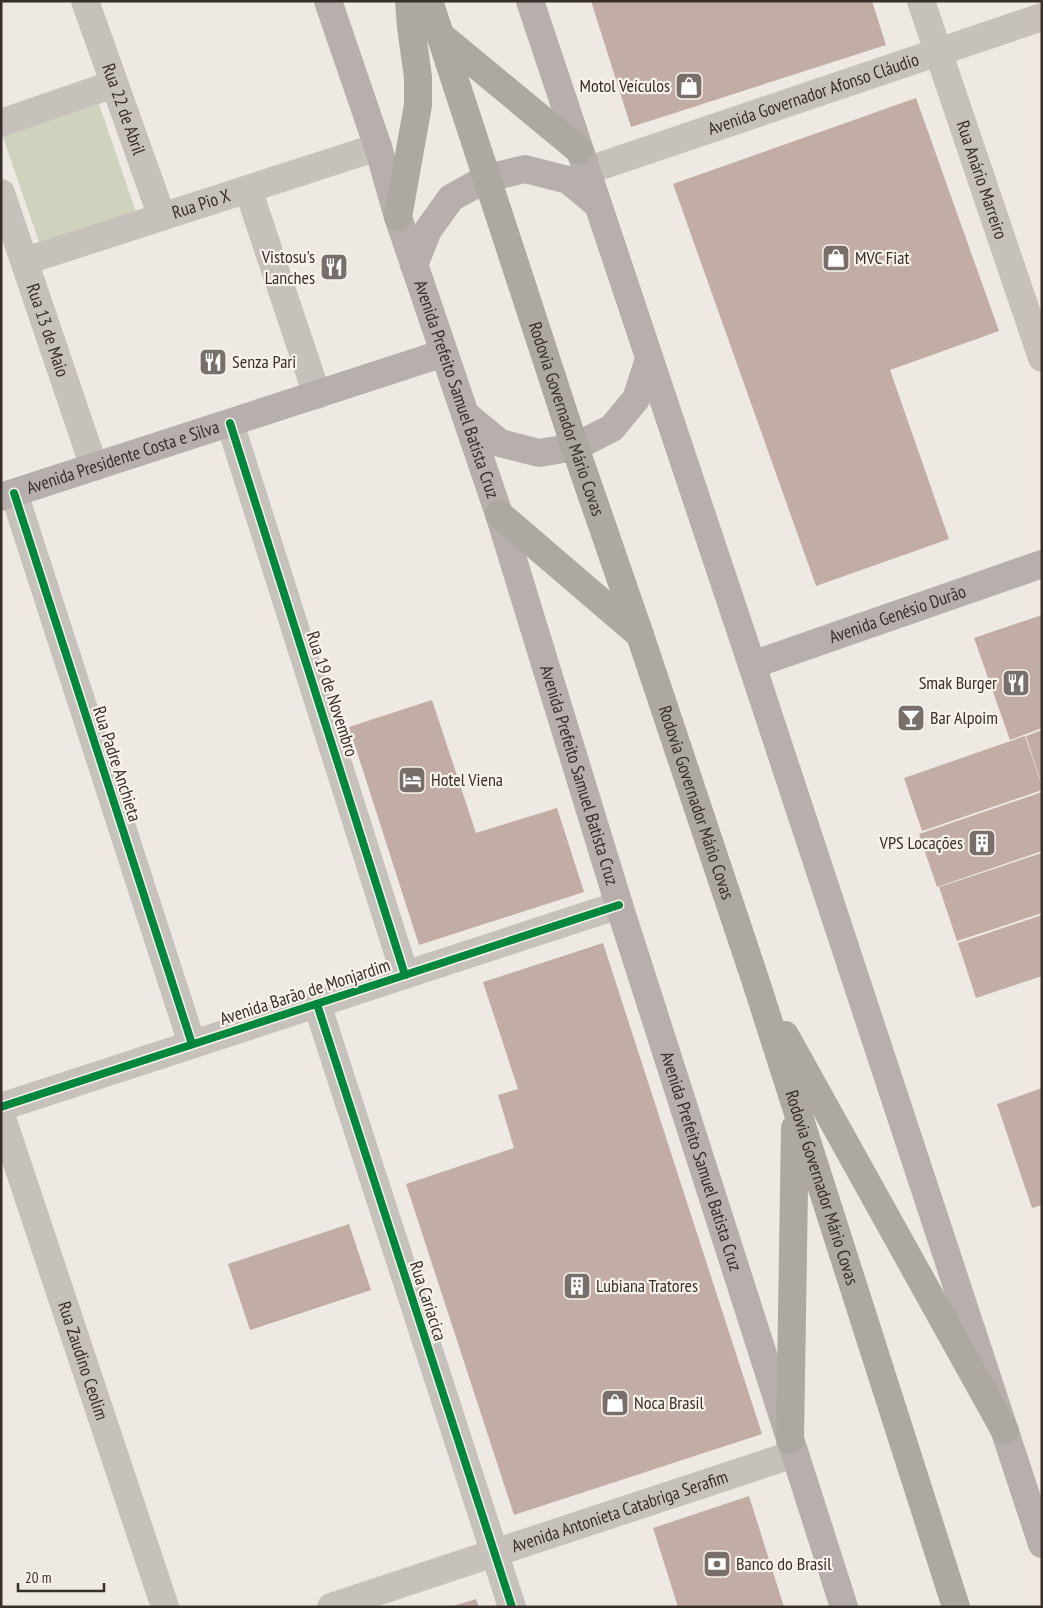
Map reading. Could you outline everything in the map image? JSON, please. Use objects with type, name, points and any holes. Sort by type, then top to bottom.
[{"type":"highway","points":[[398,217],[418,105],[418,77],[409,1]]},
{"type":"highway","name":"Rodovia Governador Mário Covas","points":[[429,1],[575,447],[640,634],[756,982],[956,1607]]},
{"type":"highway","points":[[440,36],[583,161]]},
{"type":"highway","points":[[499,514],[640,634]]},
{"type":"highway","points":[[756,982],[1004,1431]]},
{"type":"highway","points":[[792,1447],[795,1107]]},
{"type":"main road","name":"Avenida Prefeito Samuel Batista Cruz","points":[[328,1],[378,147],[398,217],[499,514],[619,905],[844,1607]]},
{"type":"main road","points":[[530,1],[752,665],[1042,1544]]},
{"type":"main road","points":[[414,265],[428,230],[451,198],[486,178],[526,169],[568,180],[598,205]]},
{"type":"main road","name":"Avenida Presidente Costa e Silva","points":[[8,495],[444,353]]},
{"type":"main road","points":[[465,414],[500,443],[539,453],[575,447],[612,428],[636,399],[649,359]]},
{"type":"main road","name":"Avenida Genésio Durão","points":[[752,665],[1042,564]]},
{"type":"street","name":"Rua 22 de Abril","points":[[85,1],[162,217]]},
{"type":"street","name":"Rua Anário Marreiro","points":[[921,1],[1042,358]]},
{"type":"street","name":"Avenida Governador Afonso Cláudio","points":[[583,161],[938,52],[1042,17]]},
{"type":"street","points":[[1,123],[114,84]]},
{"type":"street","name":"Rua Pio X","points":[[25,261],[378,147]]},
{"type":"street","points":[[248,189],[316,395]]},
{"type":"street","name":"Rua 13 de Maio","points":[[1,193],[94,467]]},
{"type":"street","name":"Rua 19 de Novembro","points":[[230,423],[405,975]]},
{"type":"street","name":"Rua Padre Anchieta","points":[[8,495],[192,1044]]},
{"type":"street","name":"Avenida Barão de Monjardim","points":[[1,1106],[619,905]]},
{"type":"street","name":"Rua Cariacica","points":[[317,1004],[512,1607]]},
{"type":"street","name":"Rua Zaudino Ceolim","points":[[1,1115],[165,1607]]},
{"type":"street","name":"Avenida Antonieta Catabriga Serafim","points":[[331,1607],[494,1553],[792,1447]]},
{"type":"green space","points":[[99,104],[137,215],[41,248],[3,137]]},
{"type":"building","name":"Motol Veículos","points":[[591,1],[872,1],[886,45],[631,127]]},
{"type":"building","name":"MVC Fiat","points":[[916,98],[999,331],[890,370],[949,539],[816,586],[673,184]]},
{"type":"building","name":"Smak Burger","points":[[1042,615],[1042,728],[1010,740],[974,638]]},
{"type":"building","points":[[432,700],[476,833],[557,808],[584,892],[419,945],[349,727]]},
{"type":"building","points":[[1042,730],[1042,781],[1041,782],[1026,736]]},
{"type":"building","points":[[1025,736],[1042,790],[922,831],[904,778]]},
{"type":"building","name":"VPS Locações","points":[[1042,792],[1042,851],[937,887],[919,834]]},
{"type":"building","points":[[1042,853],[1042,913],[957,941],[939,887]]},
{"type":"building","points":[[1042,915],[1042,976],[976,998],[958,943]]},
{"type":"building","points":[[603,943],[762,1434],[514,1515],[406,1184],[514,1148],[498,1095],[518,1089],[483,982]]},
{"type":"building","points":[[1042,1088],[1042,1205],[1032,1208],[997,1104]]},
{"type":"building","points":[[349,1224],[371,1290],[250,1330],[228,1264]]},
{"type":"building","name":"Banco do Brasil","points":[[749,1496],[784,1607],[678,1607],[653,1528]]},
{"type":"building","points":[[476,1599],[479,1607],[453,1607],[453,1606]]},
{"type":"cycle path","points":[[230,423],[405,975]]},
{"type":"cycle path","points":[[14,493],[192,1044]]},
{"type":"cycle path","points":[[1,1107],[619,905]]},
{"type":"cycle path","points":[[317,1004],[512,1607]]},
{"type":"place","name":"Motol Veículos","points":[[689,86]]},
{"type":"place","name":"MVC Fiat","points":[[836,258]]},
{"type":"place","name":"Vistosu's Lanches","points":[[334,267]]},
{"type":"place","name":"Senza Pari","points":[[213,362]]},
{"type":"place","name":"Smak Burger","points":[[1016,683]]},
{"type":"place","name":"Bar Alpoim","points":[[911,718]]},
{"type":"place","name":"Hotel Viena","points":[[412,780]]},
{"type":"place","name":"VPS Locações","points":[[982,843]]},
{"type":"place","name":"Lubiana Tratores","points":[[577,1286]]},
{"type":"place","name":"Noca Brasil","points":[[615,1403]]},
{"type":"place","name":"Banco do Brasil","points":[[717,1564]]}]
